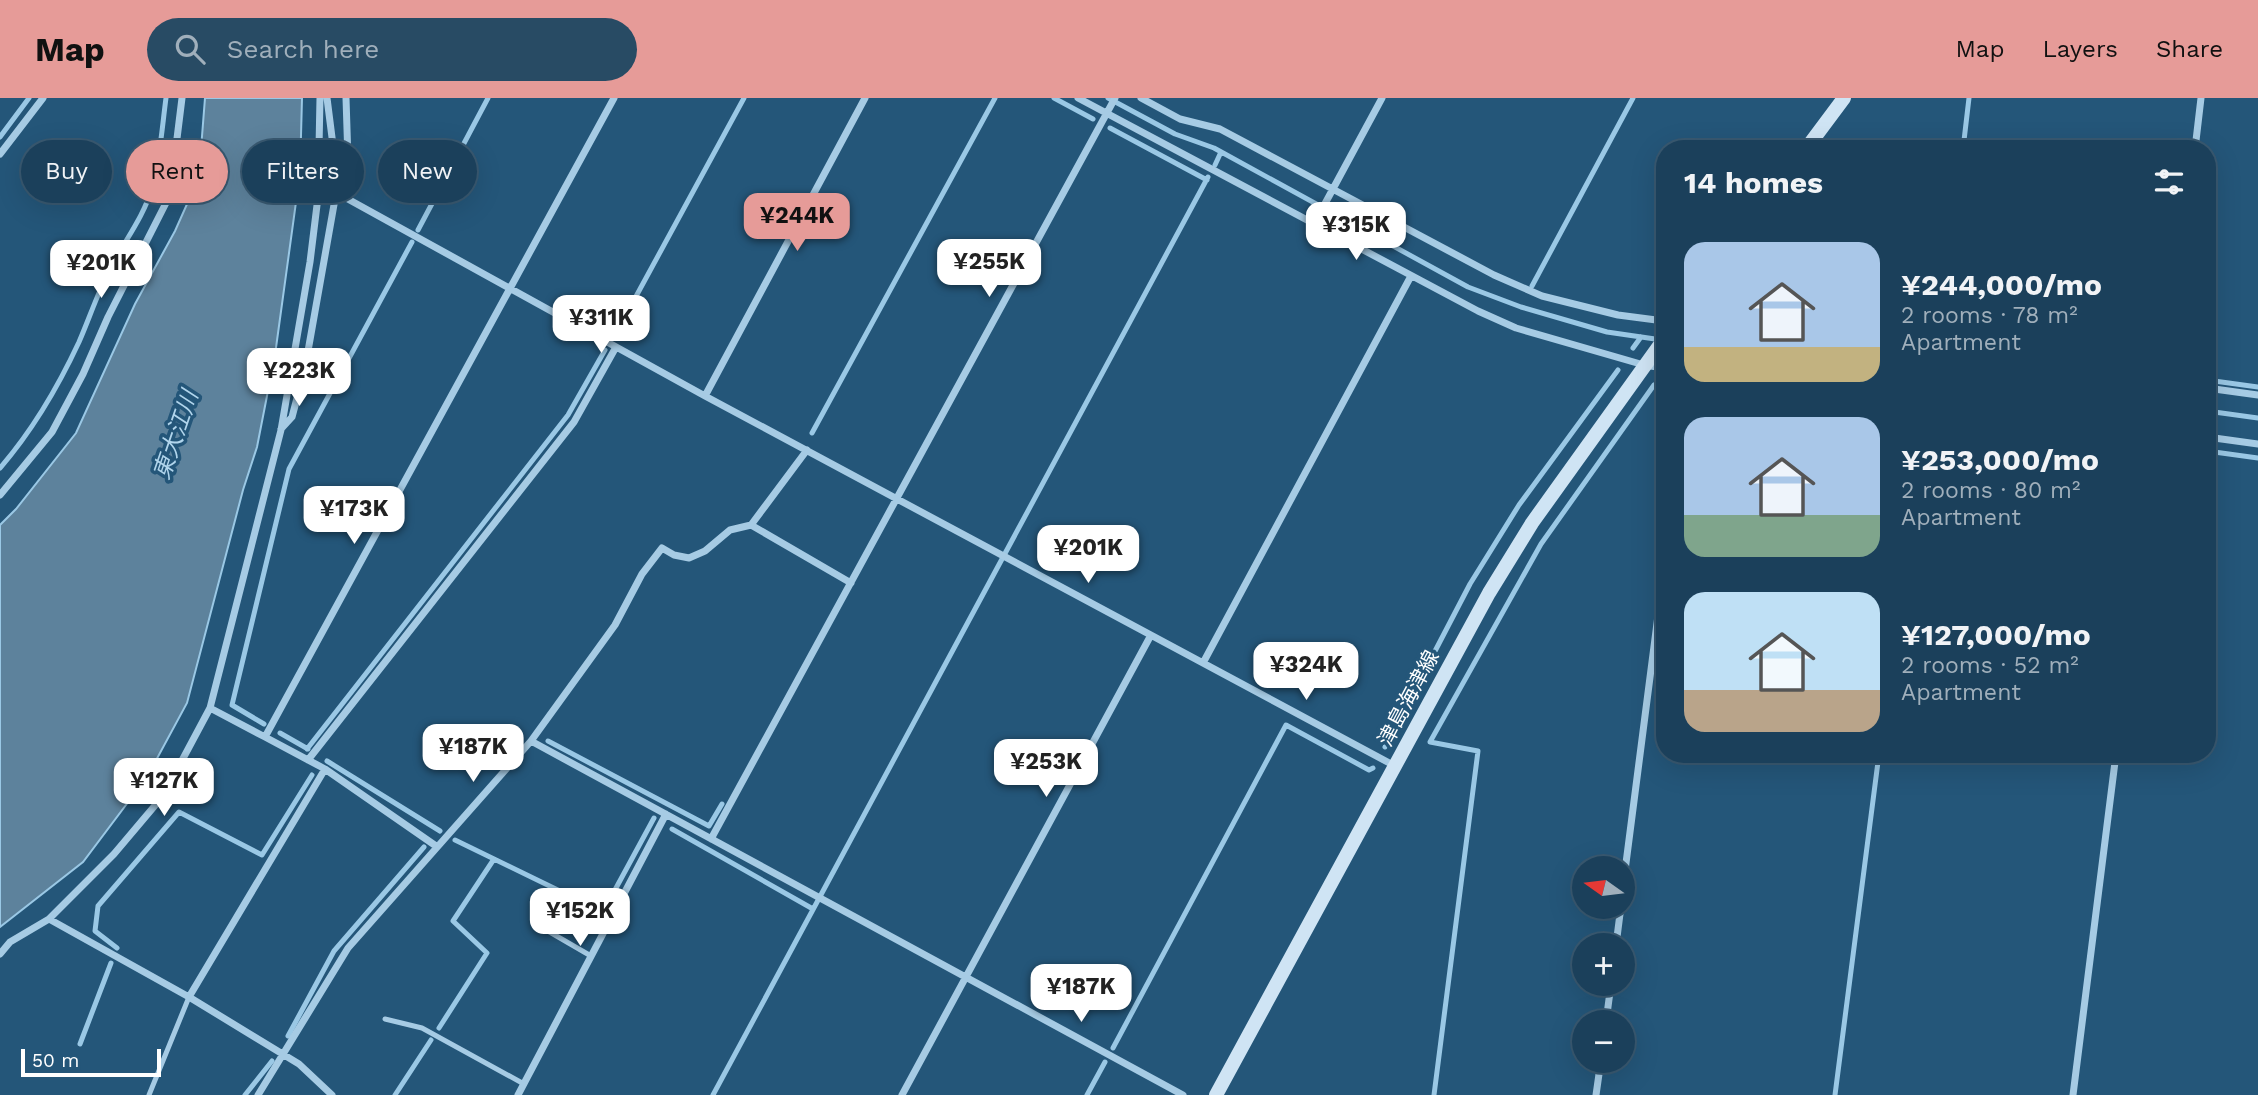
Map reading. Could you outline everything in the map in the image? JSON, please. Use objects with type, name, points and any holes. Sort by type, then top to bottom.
[{"type":"main road","points":[[1813,140],[1844,98]]},
{"type":"main road","name":"津島海津線","points":[[1216,1095],[1489,593],[1532,523],[1656,349]]},
{"type":"street","points":[[0,154],[43,98]]},
{"type":"street","points":[[0,495],[52,432],[170,195],[182,98]]},
{"type":"street","points":[[0,954],[10,942],[49,919],[114,854],[163,796],[210,708],[281,430],[310,262],[318,197],[320,98]]},
{"type":"street","points":[[327,98],[332,140]]},
{"type":"street","points":[[346,98],[347,140]]},
{"type":"street","points":[[265,737],[614,98]]},
{"type":"street","points":[[705,396],[865,98]]},
{"type":"street","points":[[1078,98],[1316,220],[1478,311],[1516,328],[1656,367]]},
{"type":"street","points":[[711,839],[1115,98]]},
{"type":"street","points":[[1141,98],[1180,119],[1220,129],[1331,191],[1494,275],[1542,296],[1618,315],[1656,320]]},
{"type":"street","points":[[1316,220],[1382,98]]},
{"type":"street","points":[[2196,140],[2202,98]]},
{"type":"street","points":[[281,430],[292,417],[305,368],[334,203]]},
{"type":"street","points":[[355,203],[705,396],[1395,766]]},
{"type":"street","points":[[1203,663],[1412,276]]},
{"type":"street","points":[[308,760],[574,422],[616,347]]},
{"type":"street","points":[[2216,389],[2258,395]]},
{"type":"street","points":[[2216,438],[2258,444]]},
{"type":"street","points":[[258,1095],[348,948],[531,741],[615,625],[642,574],[662,548],[674,555],[689,558],[705,551],[730,530],[751,525],[807,450]]},
{"type":"street","points":[[751,525],[851,583]]},
{"type":"street","points":[[1627,856],[1656,631]]},
{"type":"street","points":[[902,1095],[1151,635]]},
{"type":"street","points":[[210,708],[325,769],[436,846]]},
{"type":"street","points":[[531,741],[1183,1095]]},
{"type":"street","points":[[2073,1095],[2115,763]]},
{"type":"street","points":[[189,997],[325,769]]},
{"type":"street","points":[[518,1095],[666,814]]},
{"type":"street","points":[[49,919],[189,997],[299,1064],[332,1095]]},
{"type":"street","points":[[1596,1095],[1599,1073]]},
{"type":"lane","points":[[541,927],[591,956]]},
{"type":"lane","points":[[149,1095],[189,997]]},
{"type":"lane","points":[[385,1019],[422,1028],[524,1084]]},
{"type":"water","name":"東大江川","points":[[205,98],[302,98],[301,140],[242,140],[242,203],[296,203],[275,355],[257,447],[243,490],[187,703],[147,777],[83,862],[0,927],[0,525],[16,509],[76,433],[135,304],[188,203],[228,203],[228,140],[202,140]]},
{"type":"waterway","points":[[0,137],[29,98]]},
{"type":"waterway","points":[[0,468],[23,439],[53,392],[79,342],[108,273],[143,210],[157,166],[166,98]]},
{"type":"waterway","points":[[418,230],[488,98]]},
{"type":"waterway","points":[[615,335],[744,98]]},
{"type":"waterway","points":[[812,433],[995,98]]},
{"type":"waterway","points":[[1054,98],[1093,119]]},
{"type":"waterway","points":[[1108,98],[1175,134],[1214,148],[1468,287],[1521,307],[1607,332],[1656,339]]},
{"type":"waterway","points":[[1532,286],[1633,98]]},
{"type":"waterway","points":[[1964,140],[1969,98]]},
{"type":"waterway","points":[[1110,128],[1207,180]]},
{"type":"waterway","points":[[1215,165],[1221,152]]},
{"type":"waterway","points":[[713,1095],[1208,177]]},
{"type":"waterway","points":[[264,724],[232,705],[289,469],[412,242]]},
{"type":"waterway","points":[[1633,348],[1641,337]]},
{"type":"waterway","points":[[307,749],[568,415],[605,350]]},
{"type":"waterway","points":[[1385,747],[1470,584],[1519,505],[1618,370]]},
{"type":"waterway","points":[[2216,381],[2258,387]]},
{"type":"waterway","points":[[1434,1095],[1478,751],[1430,742],[1541,544],[1656,384]]},
{"type":"waterway","points":[[2216,412],[2258,418]]},
{"type":"waterway","points":[[2216,452],[2258,458]]},
{"type":"waterway","points":[[1113,1048],[1286,725],[1369,770],[1373,768]]},
{"type":"waterway","points":[[280,733],[308,749]]},
{"type":"waterway","points":[[548,741],[709,826],[722,804]]},
{"type":"waterway","points":[[327,761],[440,831]]},
{"type":"waterway","points":[[1835,1095],[1878,763]]},
{"type":"waterway","points":[[117,948],[95,931],[98,906],[179,812],[262,855],[312,775]]},
{"type":"waterway","points":[[455,840],[603,912],[654,818]]},
{"type":"waterway","points":[[672,829],[813,909]]},
{"type":"waterway","points":[[288,1036],[334,951],[424,847]]},
{"type":"waterway","points":[[439,1028],[487,953],[453,921],[494,859]]},
{"type":"waterway","points":[[80,1044],[111,963]]},
{"type":"waterway","points":[[395,1095],[431,1040]]},
{"type":"waterway","points":[[245,1095],[272,1061]]},
{"type":"waterway","points":[[1087,1095],[1105,1062]]}]
